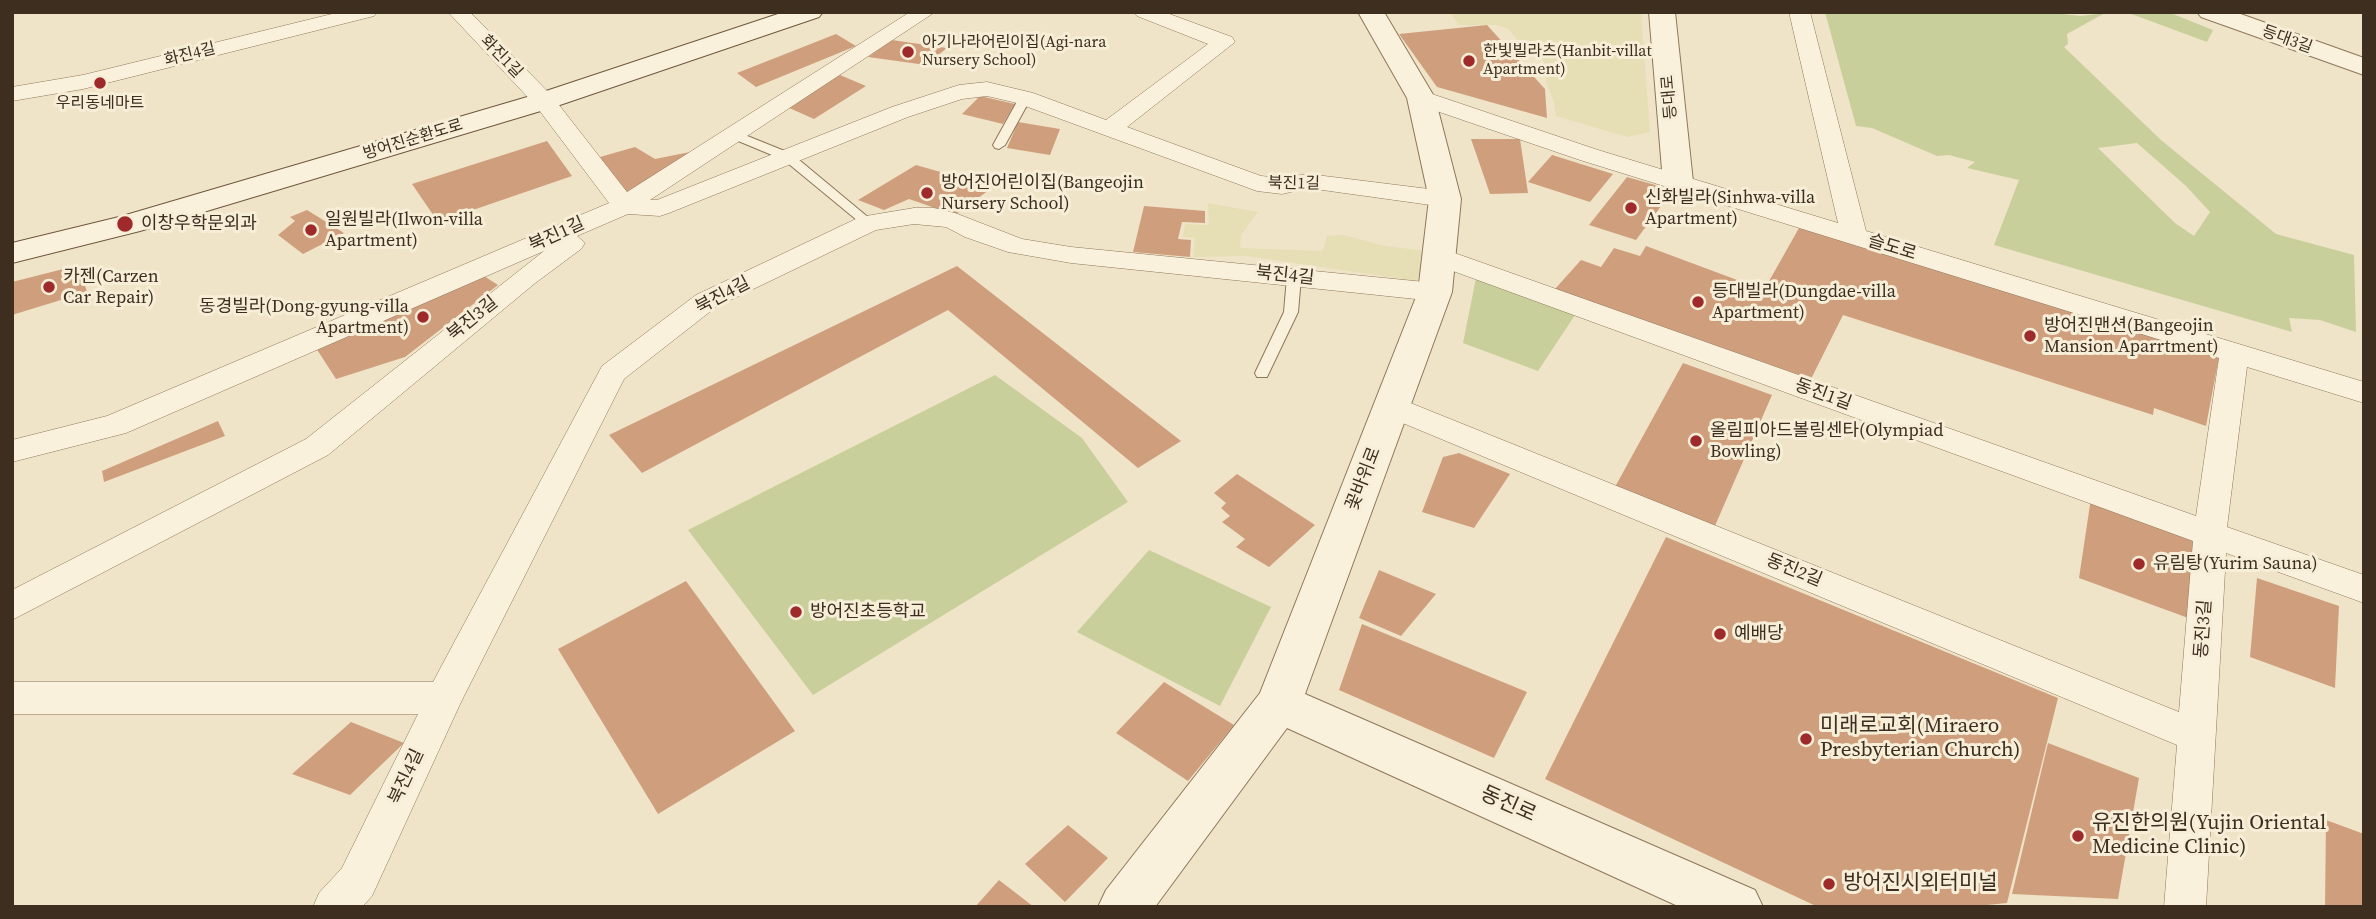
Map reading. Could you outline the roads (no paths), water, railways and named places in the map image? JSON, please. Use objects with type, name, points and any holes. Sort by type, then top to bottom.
[{"type":"street","name":"화진4길","points":[[12,93],[83,82],[367,12]]},
{"type":"street","name":"화진1길","points":[[458,12],[544,101],[624,206]]},
{"type":"street","name":"방어진순환도로","points":[[12,253],[129,224],[544,101],[810,12]]},
{"type":"street","name":"북진3길","points":[[12,606],[317,447],[524,278],[624,206],[925,12]]},
{"type":"street","points":[[1109,129],[1224,42],[1144,12]]},
{"type":"street","name":"꽃바위로","points":[[1124,907],[1279,704],[1392,407],[1438,275],[1445,199],[1421,98],[1371,12]]},
{"type":"street","name":"등대로","points":[[1662,12],[1678,182]]},
{"type":"street","points":[[1799,12],[1854,236]]},
{"type":"street","name":"등대3길","points":[[2210,12],[2364,67]]},
{"type":"street","name":"북진1길","points":[[12,451],[115,425],[624,206],[660,208],[959,92],[987,89],[1025,98],[1257,183],[1282,186],[1308,181],[1445,199]]},
{"type":"street","name":"슬도로","points":[[1421,98],[1678,182],[2364,393]]},
{"type":"street","name":"북진4길","points":[[334,907],[357,882],[444,698],[612,373],[706,301],[869,223],[891,218],[934,216],[956,221],[974,231],[1017,246],[1111,259],[1294,277],[1438,275]]},
{"type":"street","name":"동진1길","points":[[1438,275],[2210,534],[2364,589]]},
{"type":"street","name":"동진3길","points":[[2185,907],[2210,534],[2234,352]]},
{"type":"street","name":"동진2길","points":[[1392,407],[2197,736]]},
{"type":"street","points":[[12,698],[444,698]]},
{"type":"street","name":"동진로","points":[[1279,704],[1737,907]]},
{"type":"lane","points":[[999,145],[1025,98]]},
{"type":"lane","points":[[735,135],[788,157],[869,223]]},
{"type":"lane","points":[[1262,373],[1291,312],[1294,277]]},
{"type":"place","name":"아기나라어린이집(Agi-nara Nursery School)","points":[[908,52]]},
{"type":"place","name":"한빛빌라츠(Hanbit-villat Apartment)","points":[[1469,61]]},
{"type":"place","name":"우리동네마트","points":[[100,83]]},
{"type":"place","name":"방어진어린이집(Bangeojin Nursery School)","points":[[927,193]]},
{"type":"place","name":"신화빌라(Sinhwa-villa Apartment)","points":[[1631,208]]},
{"type":"place","name":"이창우학문외과","points":[[125,224]]},
{"type":"place","name":"일원빌라(Ilwon-villa Apartment)","points":[[311,230]]},
{"type":"place","name":"카젠(Carzen Car Repair)","points":[[49,287]]},
{"type":"place","name":"등대빌라(Dungdae-villa Apartment)","points":[[1698,302]]},
{"type":"place","name":"동경빌라(Dong-gyung-villa Apartment)","points":[[423,317]]},
{"type":"place","name":"방어진맨션(Bangeojin Mansion Aparrtment)","points":[[2030,336]]},
{"type":"place","name":"올림피아드볼링센타(Olympiad Bowling)","points":[[1696,441]]},
{"type":"place","name":"유림탕(Yurim Sauna)","points":[[2139,564]]},
{"type":"place","name":"방어진초등학교","points":[[796,612]]},
{"type":"place","name":"예배당","points":[[1720,634]]},
{"type":"place","name":"미래로교회(Miraero Presbyterian Church)","points":[[1806,739]]},
{"type":"place","name":"유진한의원(Yujin Oriental Medicine Clinic)","points":[[2078,836]]},
{"type":"place","name":"방어진시외터미널","points":[[1829,884]]}]
